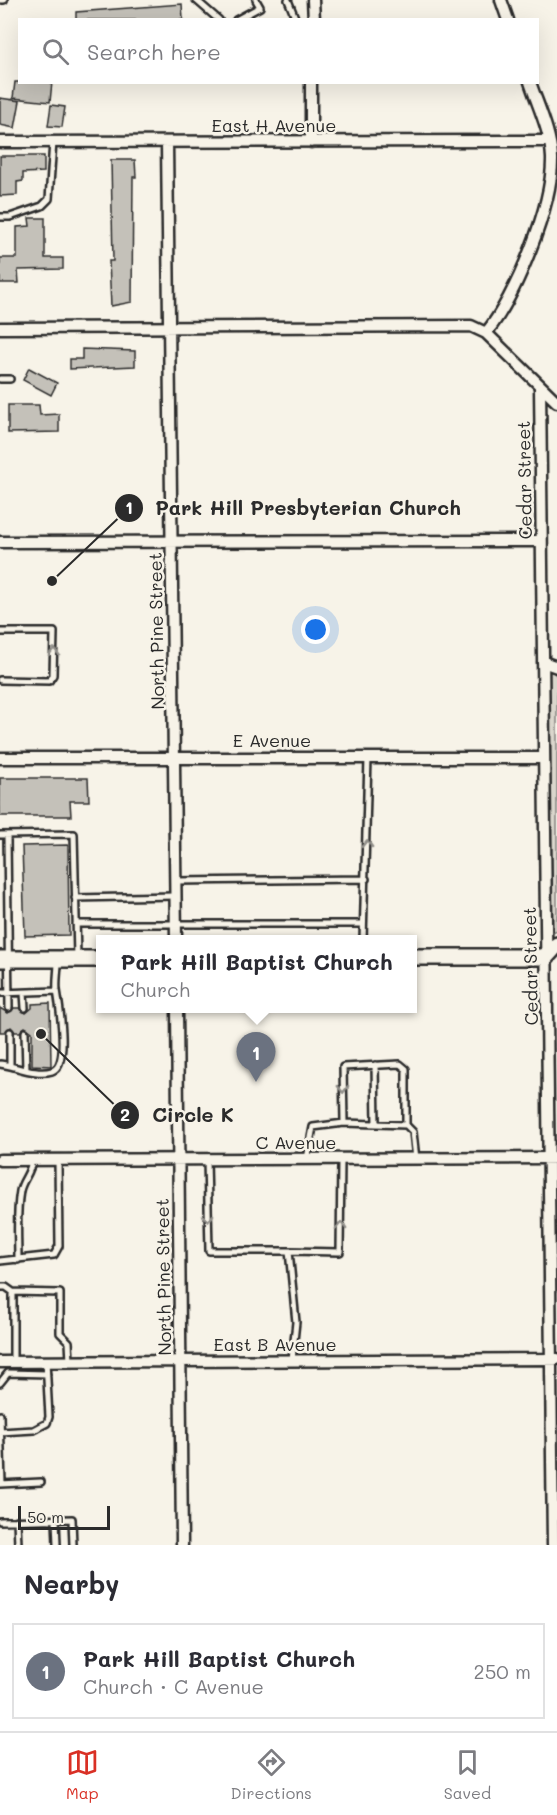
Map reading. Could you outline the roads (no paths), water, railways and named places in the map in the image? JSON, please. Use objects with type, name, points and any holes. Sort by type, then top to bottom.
[{"type":"street","points":[[313,0],[314,18]]},
{"type":"street","points":[[501,0],[507,18]]},
{"type":"street","points":[[311,84],[311,142]]},
{"type":"street","points":[[486,333],[498,318],[541,223],[554,159],[531,84]]},
{"type":"street","name":"East H Avenue","points":[[0,142],[549,141]]},
{"type":"street","name":"North Pine Street","points":[[167,142],[176,935]]},
{"type":"street","points":[[0,328],[471,326],[486,333],[557,402]]},
{"type":"street","name":"Cedar Street","points":[[540,386],[544,758],[552,957],[553,1545]]},
{"type":"street","points":[[0,542],[541,541]]},
{"type":"street","points":[[543,662],[557,668]]},
{"type":"street","name":"E Avenue","points":[[0,758],[544,758]]},
{"type":"street","points":[[417,957],[552,957],[557,945]]},
{"type":"street","points":[[4,959],[96,958]]},
{"type":"street","name":"North Pine Street","points":[[177,1013],[182,1545]]},
{"type":"street","name":"C Avenue","points":[[0,1160],[553,1158]]},
{"type":"street","name":"East B Avenue","points":[[0,1362],[554,1359]]},
{"type":"lane","points":[[239,18],[260,6],[256,0]]},
{"type":"lane","points":[[288,0],[295,18]]},
{"type":"lane","points":[[201,1],[217,18]]},
{"type":"lane","points":[[0,217],[10,217],[42,206],[49,199],[53,142]]},
{"type":"lane","points":[[0,379],[10,379]]},
{"type":"lane","points":[[0,632],[54,632],[54,643],[53,675],[49,681],[0,680]]},
{"type":"lane","points":[[363,935],[368,757]]},
{"type":"lane","points":[[9,1008],[4,959],[3,835],[74,834],[77,959]]},
{"type":"lane","points":[[175,881],[366,879]]},
{"type":"lane","points":[[75,898],[175,896]]},
{"type":"lane","points":[[76,924],[176,922],[363,924]]},
{"type":"lane","points":[[0,1064],[26,1070],[52,1071],[58,1067],[61,1057],[62,1019],[61,1001],[57,991],[58,959]]},
{"type":"lane","points":[[0,993],[57,991]]},
{"type":"lane","points":[[24,993],[25,1008]]},
{"type":"lane","points":[[10,1032],[10,1066]]},
{"type":"lane","points":[[25,1032],[26,1070]]},
{"type":"lane","points":[[344,1123],[343,1067],[400,1064],[406,1070],[406,1125]]},
{"type":"lane","points":[[375,1065],[376,1124]]},
{"type":"lane","points":[[307,1159],[314,1127],[344,1123],[406,1125],[413,1132],[416,1159]]},
{"type":"lane","points":[[207,1159],[208,1251],[340,1252],[341,1159]]},
{"type":"lane","points":[[18,1260],[19,1197],[21,1187],[31,1171],[32,1160]]},
{"type":"lane","points":[[0,1261],[48,1258],[54,1255],[59,1246],[58,1160]]},
{"type":"lane","points":[[289,1251],[296,1315],[292,1360]]},
{"type":"lane","points":[[0,1287],[6,1287],[13,1292],[60,1293],[60,1333],[69,1342],[70,1361]]},
{"type":"lane","points":[[13,1292],[13,1362]]},
{"type":"lane","points":[[0,1432],[34,1430],[47,1424],[50,1417],[46,1361]]},
{"type":"lane","points":[[0,1383],[8,1373],[47,1374]]},
{"type":"lane","points":[[0,1415],[1,1484],[41,1482]]},
{"type":"lane","points":[[56,1519],[57,1545]]},
{"type":"lane","points":[[0,1529],[0,1521],[72,1519],[73,1545]]},
{"type":"lane","points":[[17,1520],[18,1545]]},
{"type":"place","name":"Park Hill Presbyterian Church","points":[[52,581]]},
{"type":"place","name":"Circle K","points":[[41,1034]]},
{"type":"place","name":"Park Hill Baptist Church","points":[[256,1082]]}]
